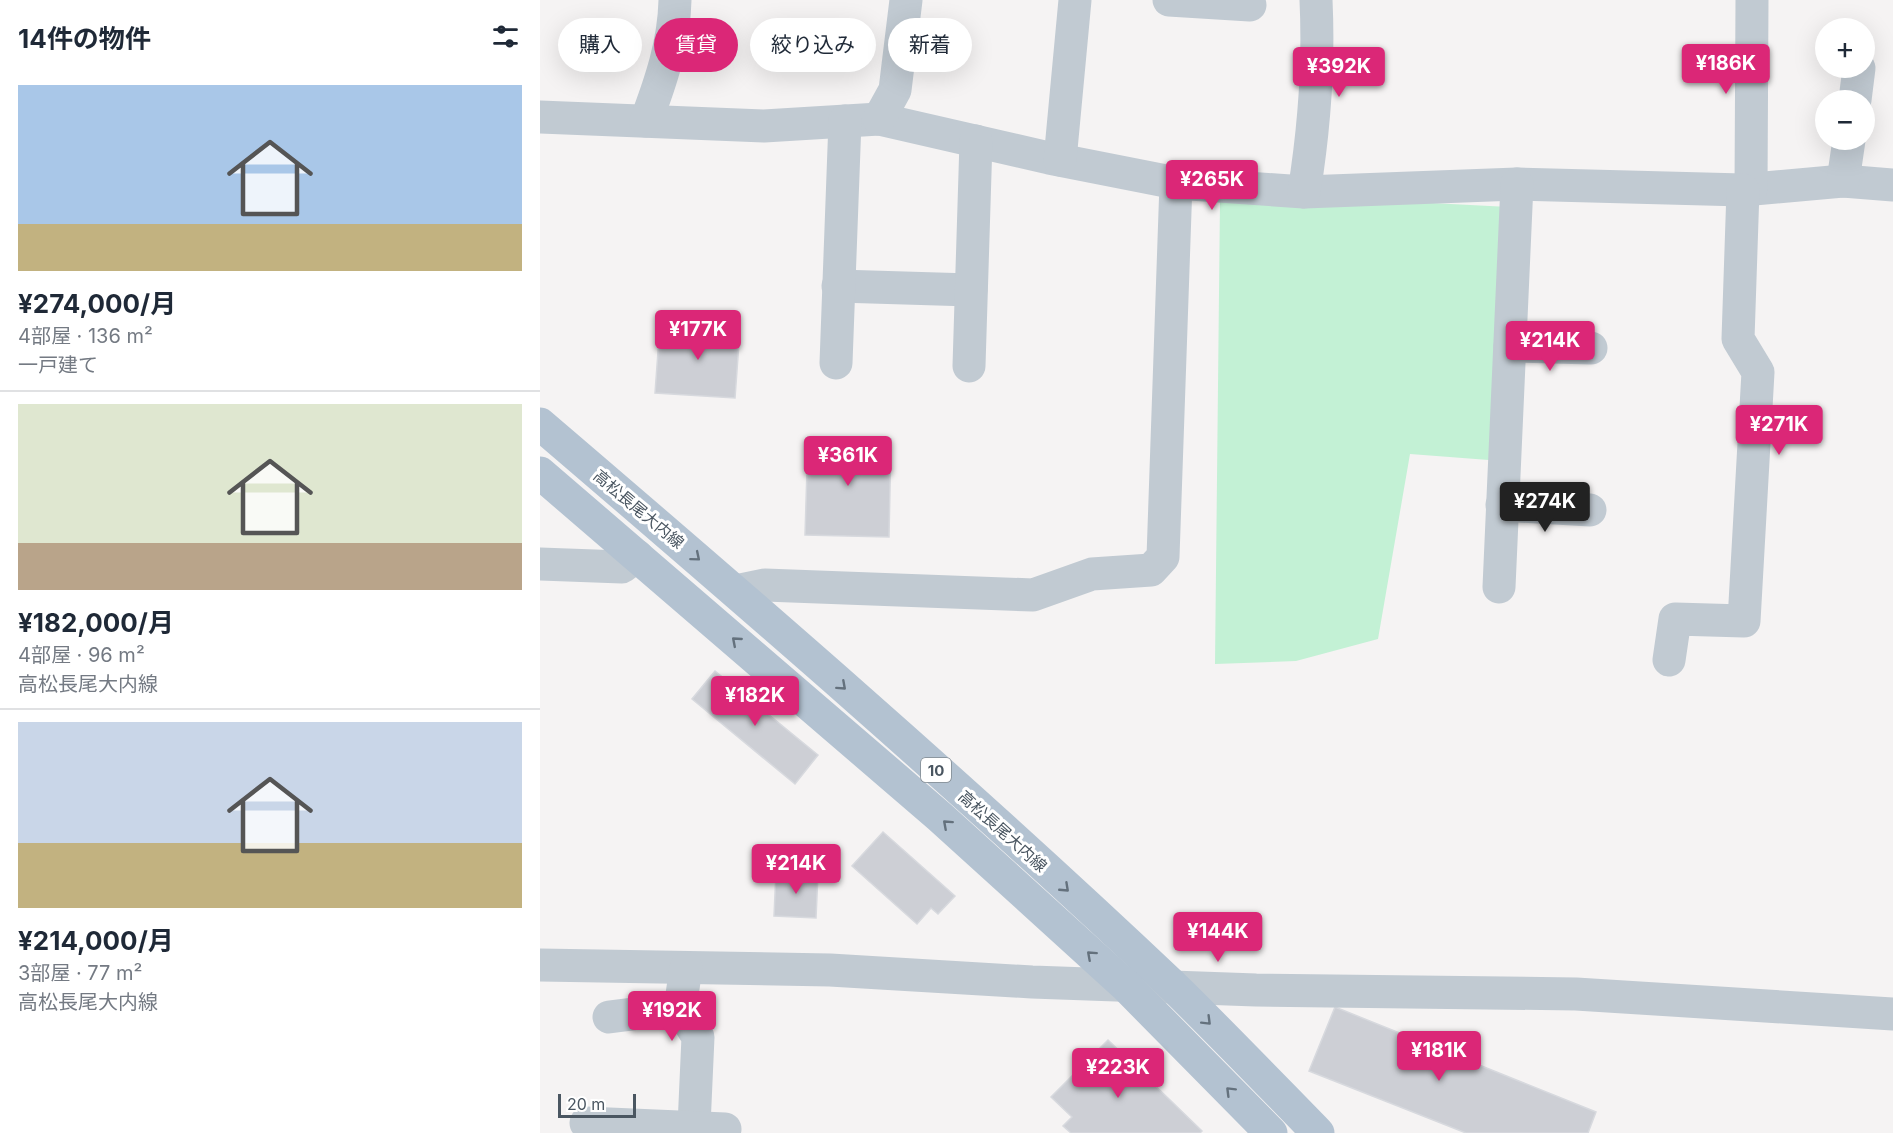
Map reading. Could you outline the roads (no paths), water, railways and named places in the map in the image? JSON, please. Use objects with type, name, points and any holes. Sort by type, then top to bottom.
[{"type":"main road","name":"高松長尾大内線","points":[[540,424],[736,591],[967,797],[1174,987],[1318,1133]]},
{"type":"main road","name":"高松長尾大内線","points":[[540,472],[940,817],[1125,985],[1271,1133]]},
{"type":"street","points":[[645,121],[664,73],[675,19],[675,0]]},
{"type":"street","points":[[879,119],[896,90],[906,0]]},
{"type":"street","points":[[1060,160],[1075,0]]},
{"type":"street","points":[[1182,0],[1250,5]]},
{"type":"street","points":[[1304,192],[1310,156],[1317,32],[1316,0]]},
{"type":"street","points":[[1669,660],[1676,619],[1744,621],[1758,372],[1738,339],[1747,190],[1752,0]]},
{"type":"street","points":[[540,117],[764,126],[879,119],[1060,160],[1176,183],[1304,192],[1517,184],[1747,190],[1843,181],[1893,185]]},
{"type":"street","points":[[836,363],[845,121]]},
{"type":"street","points":[[969,366],[976,141]]},
{"type":"street","points":[[1843,181],[1848,150]]},
{"type":"street","points":[[736,591],[765,585],[1032,595],[1092,574],[1151,570],[1163,557],[1176,183]]},
{"type":"street","points":[[1499,587],[1517,184]]},
{"type":"street","points":[[838,286],[971,290]]},
{"type":"street","points":[[1510,345],[1591,348]]},
{"type":"street","points":[[1502,506],[1590,510]]},
{"type":"street","points":[[540,564],[622,567],[636,556]]},
{"type":"street","points":[[540,965],[830,970],[1174,987],[1576,994],[1893,1014]]},
{"type":"street","points":[[586,1123],[710,1128],[699,1037],[680,1008],[686,968]]},
{"type":"street","points":[[609,1017],[680,1008]]}]
